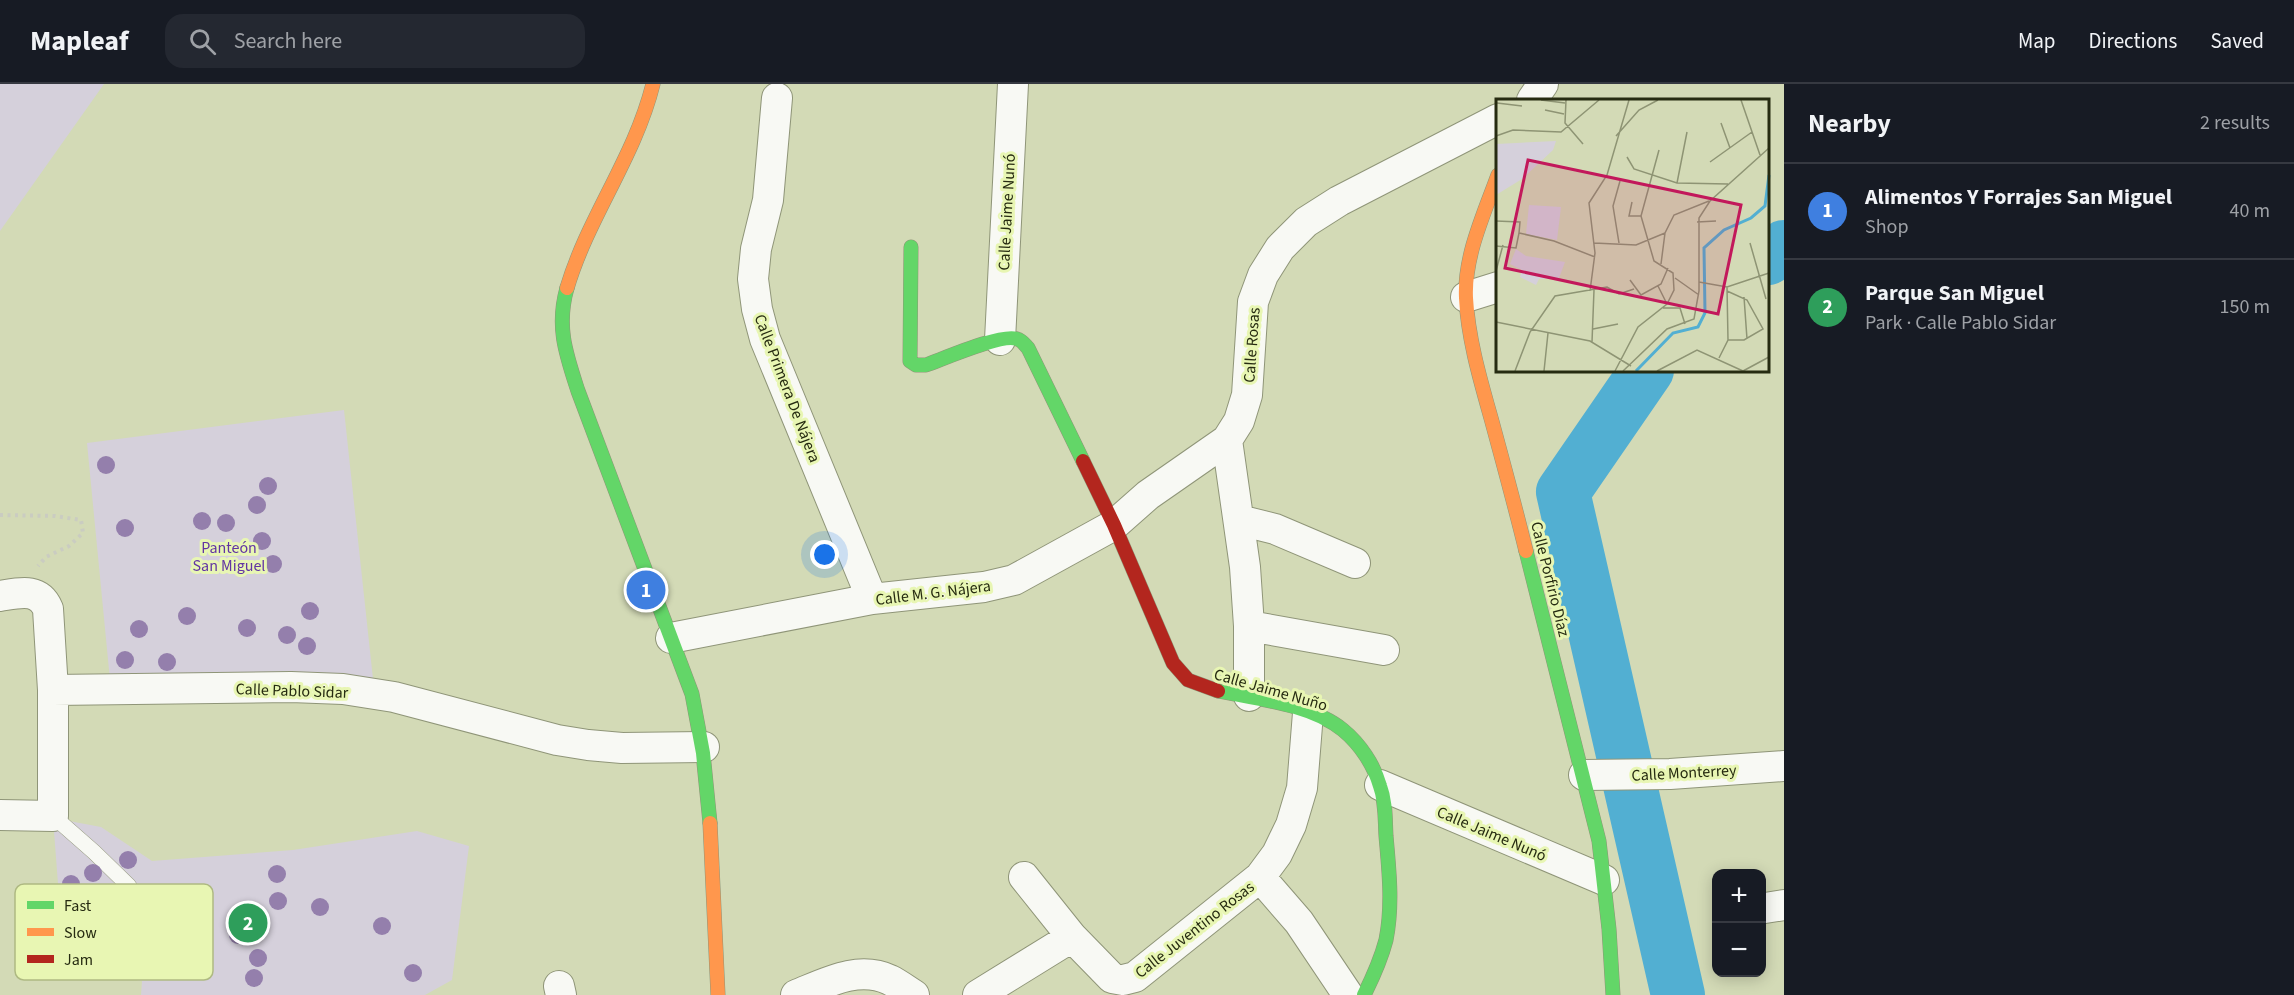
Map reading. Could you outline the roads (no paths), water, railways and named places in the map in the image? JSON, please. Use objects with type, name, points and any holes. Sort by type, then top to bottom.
[{"type":"street","points":[[653,84],[650,101],[635,139],[573,266],[564,293],[561,324],[566,354],[578,391],[692,694],[704,747],[712,856],[718,995]]},
{"type":"street","name":"Calle Jaime Nunó","points":[[999,340],[1013,84]]},
{"type":"street","points":[[1533,99],[1543,84]]},
{"type":"street","name":"Calle Primera De Nájera","points":[[777,98],[768,200],[756,249],[753,279],[757,309],[765,339],[872,599]]},
{"type":"street","name":"Calle Rosas","points":[[1227,440],[1239,421],[1247,395],[1253,302],[1263,275],[1280,248],[1306,222],[1339,201],[1496,120]]},
{"type":"street","name":"Calle Porfirio Díaz","points":[[1496,178],[1478,229],[1469,264],[1466,297],[1472,342],[1599,841],[1613,995]]},
{"type":"street","points":[[911,247],[910,361],[916,365],[926,365],[999,340]]},
{"type":"street","points":[[1466,297],[1496,287]]},
{"type":"street","name":"Calle Jaime Nuño","points":[[999,340],[1013,338],[1021,340],[1028,348],[1114,525],[1175,666],[1186,679],[1205,688],[1249,696],[1308,713],[1336,725],[1358,745],[1371,763],[1380,785],[1391,883],[1387,935],[1379,968],[1364,995]]},
{"type":"street","points":[[1227,440],[1239,520],[1249,626],[1249,696]]},
{"type":"street","name":"Calle M. G. Nájera","points":[[671,638],[872,599],[984,587],[1014,580],[1047,564],[1114,525],[1148,495],[1227,440]]},
{"type":"street","points":[[1239,520],[1275,529],[1355,563]]},
{"type":"street","points":[[0,815],[53,816],[53,690],[48,609],[39,595],[27,592],[7,595]]},
{"type":"street","points":[[1249,626],[1384,650]]},
{"type":"street","name":"Calle Pablo Sidar","points":[[53,690],[291,687],[344,689],[394,697],[557,740],[588,745],[622,748],[704,747]]},
{"type":"street","name":"Calle Juventino Rosas","points":[[1024,877],[1072,937],[1112,978],[1123,980],[1135,977],[1260,877],[1277,854],[1291,825],[1302,788],[1308,713]]},
{"type":"street","name":"Calle Monterrey","points":[[1584,775],[1670,774],[1784,766]]},
{"type":"street","name":"Calle Jaime Nunó","points":[[1380,785],[1604,880]]},
{"type":"street","name":"Calle Juventino Rosas","points":[[1260,877],[1299,922],[1348,995]]},
{"type":"street","points":[[978,995],[1072,937]]},
{"type":"street","points":[[796,995],[853,974],[873,974],[890,980],[914,995]]},
{"type":"lane","points":[[53,816],[127,884]]},
{"type":"waterway","points":[[1769,257],[1784,247]]},
{"type":"waterway","points":[[1646,372],[1563,492],[1678,995]]},
{"type":"place","name":"Alimentos Y Forrajes San Miguel","points":[[646,590]]},
{"type":"place","name":"Parque San Miguel","points":[[248,923]]},
{"type":"park label","name":"Panteón San Miguel","points":[[229,556]]}]
